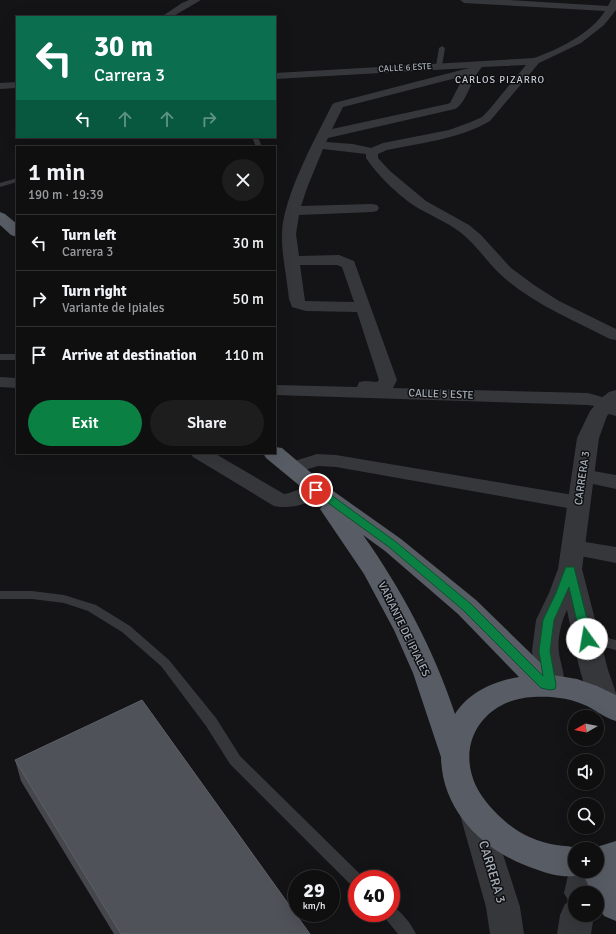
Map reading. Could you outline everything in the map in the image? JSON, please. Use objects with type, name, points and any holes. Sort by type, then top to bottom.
[{"type":"highway","points":[[0,217],[16,231]]},
{"type":"highway","name":"VARIANTE DE IPIALES","points":[[275,454],[319,492],[393,545],[467,607],[548,685]]},
{"type":"highway","name":"VARIANTE DE IPIALES","points":[[319,492],[358,544],[394,604],[427,673],[454,754]]},
{"type":"highway","points":[[568,862],[535,855],[511,844],[490,828],[473,810],[462,792],[456,773],[454,754],[457,737],[462,726],[475,708],[506,690],[525,686],[548,685],[568,688],[587,694],[612,706]]},
{"type":"highway","points":[[604,859],[616,856]]},
{"type":"highway","points":[[601,878],[616,905]]},
{"type":"street","points":[[168,16],[185,5],[198,0]]},
{"type":"street","points":[[325,138],[354,148],[372,152],[394,144],[452,133],[475,125],[486,119],[492,113],[535,61],[546,57],[594,30],[607,16],[613,4],[464,0]]},
{"type":"street","name":"CALLE 6 ESTE","points":[[276,76],[439,66],[475,67],[535,61]]},
{"type":"street","points":[[364,307],[306,306],[298,304],[292,261],[289,234],[290,221],[300,188],[325,138],[338,105],[475,67]]},
{"type":"street","points":[[325,138],[451,107],[455,105],[475,67]]},
{"type":"street","points":[[0,86],[16,85]]},
{"type":"street","points":[[325,138],[354,148]]},
{"type":"street","points":[[372,152],[372,158],[385,174],[421,204],[464,228],[487,249],[506,271],[528,288],[554,304],[616,335]]},
{"type":"street","points":[[293,211],[372,208]]},
{"type":"street","points":[[276,381],[377,387],[386,385],[388,380],[350,264],[339,260],[292,261]]},
{"type":"street","points":[[0,382],[16,382]]},
{"type":"street","name":"CALLE 5 ESTE","points":[[276,390],[588,399],[613,403]]},
{"type":"street","name":"CARRERA 3","points":[[548,685],[545,651],[548,620],[562,593],[571,558],[588,438],[597,415],[613,403]]},
{"type":"street","points":[[202,454],[281,501],[296,499],[319,492]]},
{"type":"street","points":[[292,468],[317,460],[336,461],[579,503]]},
{"type":"street","points":[[582,475],[616,482]]},
{"type":"street","points":[[571,558],[616,555]]},
{"type":"street","name":"CARRERA 3","points":[[571,558],[594,670],[612,706]]},
{"type":"street","name":"CARRERA 3","points":[[473,810],[503,907],[507,934]]},
{"type":"street","points":[[574,934],[576,922]]},
{"type":"lane","points":[[439,66],[442,48]]},
{"type":"lane","points":[[0,185],[16,180]]},
{"type":"lane","points":[[0,357],[16,357]]},
{"type":"lane","points":[[0,595],[32,595],[64,598],[92,608],[126,629],[165,663],[211,722],[235,760],[348,872]]},
{"type":"lane","points":[[587,639],[616,644]]},
{"type":"lane","points":[[398,922],[408,934]]},
{"type":"building","points":[[142,700],[288,903],[288,922],[301,922],[310,934],[121,934],[15,760]]},
{"type":"district","name":"CARLOS PIZARRO","points":[[500,80]]},
{"type":"route","points":[[316,490],[393,545],[467,607],[545,685],[550,685],[545,651],[548,620],[562,593],[570,569],[587,639]]}]
